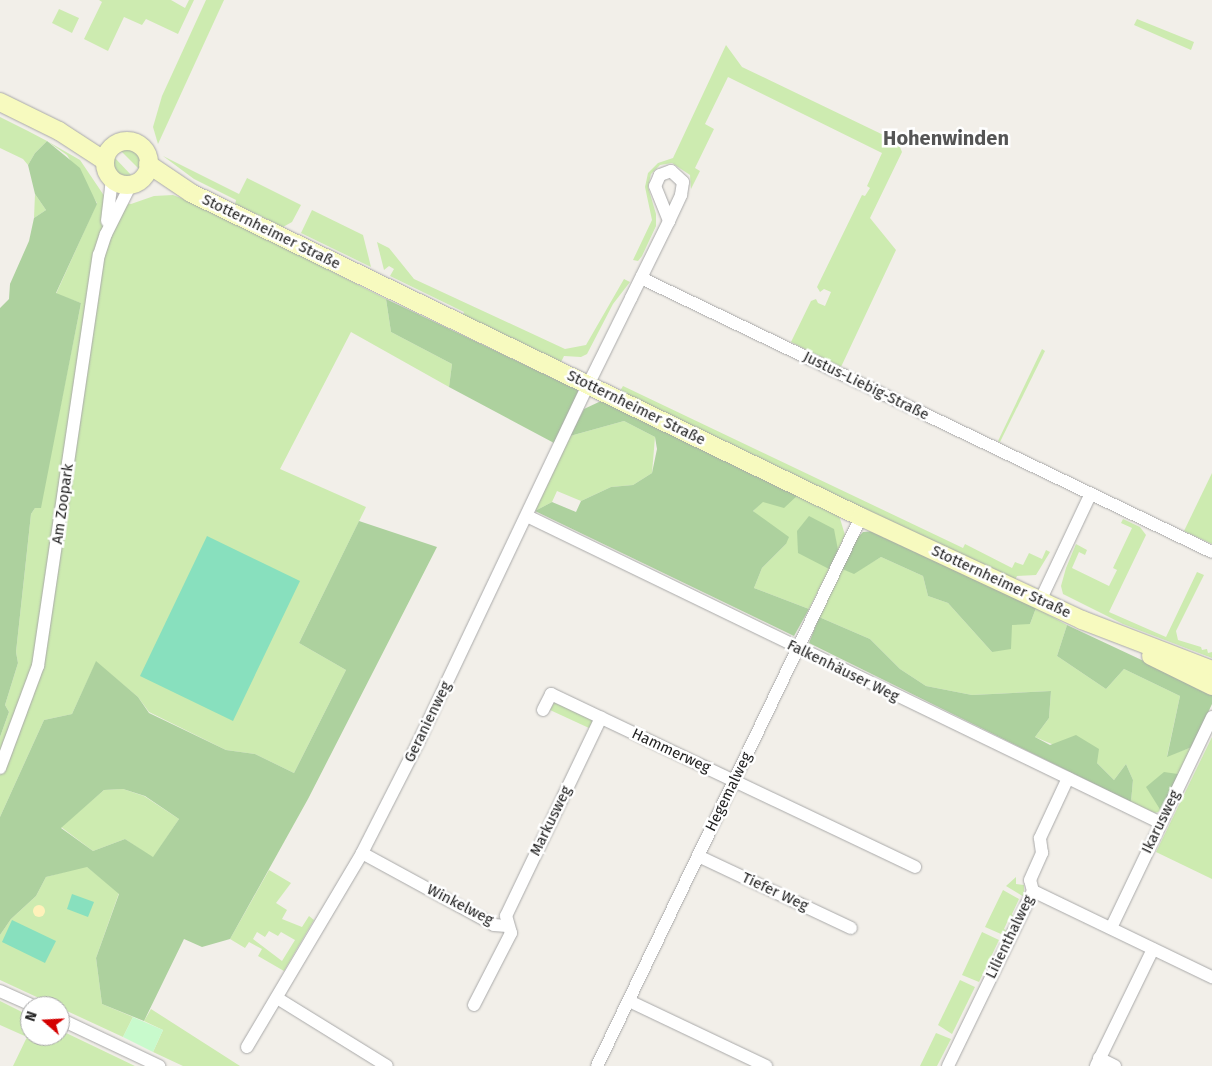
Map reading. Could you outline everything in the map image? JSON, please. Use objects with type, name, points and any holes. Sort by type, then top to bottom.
[{"type":"main road","points":[[0,102],[108,154]]},
{"type":"main road","points":[[124,141],[135,143],[146,154],[140,176],[112,179],[108,154],[124,141]]},
{"type":"main road","name":"Stotternheimer Straße","points":[[140,176],[191,193],[861,517],[1082,620],[1212,686]]},
{"type":"main road","name":"Stotternheimer Straße","points":[[1082,620],[1212,670]]},
{"type":"street","name":"Am Zoopark","points":[[106,234],[140,176]]},
{"type":"street","name":"Am Zoopark","points":[[0,768],[38,666],[95,273],[106,234],[112,179]]},
{"type":"street","points":[[588,385],[669,221]]},
{"type":"street","name":"Justus-Liebig-Straße","points":[[641,278],[1212,552]]},
{"type":"street","name":"Geranienweg","points":[[247,1047],[362,853],[418,743],[588,385]]},
{"type":"street","points":[[1040,601],[1090,495]]},
{"type":"street","name":"Falkenhäuser Weg","points":[[527,516],[798,649],[1161,823]]},
{"type":"street","name":"Hegemalweg","points":[[597,1066],[861,517]]},
{"type":"street","name":"Hammerweg","points":[[543,710],[551,694],[914,867]]},
{"type":"street","name":"Ikarusweg","points":[[1111,928],[1212,717]]},
{"type":"street","name":"Markusweg","points":[[507,926],[506,916],[601,718]]},
{"type":"street","name":"Lilienthalweg","points":[[948,1066],[1033,891],[1030,880],[1042,854],[1040,838],[1068,778]]},
{"type":"street","name":"Winkelweg","points":[[362,853],[494,925],[507,926],[510,933],[474,1005]]},
{"type":"street","name":"Tiefer Weg","points":[[698,856],[851,928]]},
{"type":"street","points":[[1033,891],[1212,977]]},
{"type":"street","points":[[1115,1066],[1098,1062],[1153,949]]},
{"type":"street","points":[[0,990],[20,1000]]},
{"type":"street","points":[[277,998],[387,1066]]},
{"type":"street","points":[[629,1000],[766,1066]]},
{"type":"street","points":[[70,1024],[159,1066]]},
{"type":"green space","points":[[99,0],[171,0],[185,8],[189,0],[194,0],[178,34],[146,19],[142,25],[124,17],[108,51],[84,39],[102,2]]},
{"type":"green space","points":[[206,0],[224,0],[158,144],[153,127],[162,96]]},
{"type":"green space","points":[[59,9],[79,18],[72,33],[52,23]]},
{"type":"green space","points":[[1137,19],[1194,42],[1191,50],[1134,25]]},
{"type":"green space","points":[[726,45],[742,67],[898,142],[902,152],[870,218],[896,250],[841,367],[791,342],[811,301],[816,299],[818,303],[825,306],[831,292],[824,289],[820,292],[817,287],[862,195],[865,196],[870,188],[867,186],[882,153],[728,77],[705,124],[714,129],[695,168],[700,171],[691,189],[690,175],[672,163],[660,165],[651,174],[648,187],[656,214],[656,226],[642,256],[638,261],[633,260],[652,220],[645,187],[648,173],[658,163],[673,158]]},
{"type":"green space","points":[[0,117],[47,141],[35,153],[28,165],[23,159],[0,148]]},
{"type":"green space","points":[[47,141],[80,160],[107,200],[131,204],[154,196],[173,195],[205,207],[386,299],[391,332],[452,364],[449,387],[351,332],[280,469],[366,507],[299,643],[346,670],[294,773],[255,754],[226,750],[149,712],[138,697],[96,662],[72,714],[44,720],[0,817],[0,737],[9,712],[5,705],[18,663],[16,652],[31,514],[35,508],[40,508],[81,303],[56,294],[97,203],[67,155]]},
{"type":"green space","points":[[47,141],[80,168],[97,204],[56,293],[81,303],[41,508],[35,508],[31,514],[16,652],[18,663],[5,705],[9,712],[0,737],[0,308],[9,299],[10,284],[29,241],[34,218],[46,210],[35,194],[28,165],[35,153]]},
{"type":"green space","points":[[130,149],[140,156],[141,171],[121,151]]},
{"type":"green space","points":[[163,156],[239,194],[247,178],[301,205],[292,222],[283,227],[235,204],[236,200],[194,179]]},
{"type":"green space","points":[[114,157],[133,177],[119,176],[113,167]]},
{"type":"green space","points":[[35,194],[46,210],[34,218]]},
{"type":"green space","points":[[312,210],[363,235],[371,267],[301,233]]},
{"type":"green space","points":[[377,242],[389,248],[414,279],[565,349],[586,345],[624,279],[630,282],[613,304],[587,354],[581,357],[564,356],[561,362],[462,317],[464,312],[390,276],[394,269],[389,266],[384,270]]},
{"type":"green space","points":[[386,299],[580,391],[554,443],[449,387],[452,364],[391,332]]},
{"type":"green space","points":[[1042,349],[1045,351],[1000,442],[998,441]]},
{"type":"green space","points":[[623,386],[963,548],[965,544],[1012,568],[1015,562],[1023,565],[1029,553],[1042,559],[1046,550],[1050,552],[1036,575],[1017,576],[1015,580],[954,554],[620,391]]},
{"type":"green space","points":[[601,401],[799,494],[784,508],[763,502],[753,511],[789,537],[786,544],[762,568],[754,588],[809,609],[794,636],[535,511],[552,502],[576,512],[581,501],[611,487],[633,485],[652,473],[657,449],[655,437],[624,421],[570,436],[584,409]]},
{"type":"green space","points":[[624,421],[655,437],[652,473],[633,485],[611,487],[581,501],[557,491],[552,502],[535,511],[570,436]]},
{"type":"green space","points":[[1212,473],[1212,544],[1184,531]]},
{"type":"green space","points":[[799,494],[838,512],[845,535],[838,550],[834,541],[824,564],[829,569],[809,609],[754,588],[762,568],[786,544],[753,511],[762,502]]},
{"type":"green space","points":[[809,516],[834,529],[838,550],[829,569],[798,553],[797,531]]},
{"type":"green space","points":[[1123,519],[1140,527],[1146,535],[1109,612],[1166,637],[1197,572],[1204,575],[1176,631],[1178,640],[1201,647],[1202,650],[1207,649],[1208,653],[1212,652],[1212,658],[1123,624],[1063,594],[1061,586],[1076,544],[1087,550],[1085,555],[1079,552],[1072,568],[1109,586],[1117,570],[1113,568],[1132,528],[1121,523]]},
{"type":"green space","points":[[359,521],[437,547],[308,799],[230,939],[202,947],[184,939],[144,1021],[102,1004],[96,958],[119,894],[87,867],[46,877],[36,896],[11,919],[0,935],[0,817],[44,720],[72,714],[96,661],[138,697],[149,713],[226,750],[255,754],[294,773],[346,670],[299,643]],"holes":[[[123,789],[145,796],[179,819],[153,857],[125,839],[93,851],[61,828],[104,790]]]},
{"type":"green space","points":[[875,531],[1036,608],[1030,624],[1012,625],[1011,649],[992,652],[948,603],[928,596],[923,576],[881,557],[854,574],[842,569],[857,538],[863,532]]},
{"type":"green space","points":[[207,536],[300,581],[233,721],[140,676]]},
{"type":"green space","points":[[881,557],[923,576],[928,596],[948,603],[992,652],[1012,624],[1030,624],[1036,608],[1067,625],[1057,656],[1106,689],[1124,669],[1180,696],[1167,756],[1192,747],[1161,811],[1155,813],[1131,802],[1133,780],[1126,764],[1114,780],[1097,763],[1035,737],[1049,718],[1051,691],[972,695],[926,686],[900,669],[870,639],[819,617],[842,569],[854,573]]},
{"type":"green space","points":[[819,617],[870,639],[900,669],[926,686],[972,695],[1051,691],[1049,718],[1035,737],[1050,745],[1076,735],[1099,749],[1097,763],[1114,780],[1126,764],[1133,780],[1131,802],[809,643]]},
{"type":"green space","points":[[1067,625],[1212,693],[1212,704],[1192,747],[1167,757],[1180,696],[1124,669],[1106,689],[1057,656]]},
{"type":"green space","points":[[555,701],[593,720],[589,728],[550,710]]},
{"type":"green space","points":[[1212,737],[1212,879],[1156,852]]},
{"type":"green space","points":[[1164,772],[1178,774],[1161,811],[1146,787]]},
{"type":"green space","points":[[123,789],[144,796],[179,819],[153,858],[125,839],[93,851],[61,827],[104,790]]},
{"type":"green space","points":[[86,866],[119,893],[96,958],[102,1004],[133,1017],[123,1037],[70,1012],[70,996],[35,996],[0,980],[0,935],[11,919],[36,896],[46,877]]},
{"type":"green space","points":[[269,870],[291,883],[276,903],[287,910],[282,919],[302,927],[309,916],[314,920],[284,971],[258,956],[262,949],[249,942],[245,948],[230,939]],"holes":[[[269,931],[278,936],[281,932],[295,940],[282,961],[253,939],[257,932],[265,937]]]},
{"type":"green space","points":[[1016,877],[1016,884],[1024,885],[1024,897],[1006,886]]},
{"type":"green space","points":[[1003,890],[1019,899],[1012,914],[1014,918],[1009,918],[1004,929],[1007,931],[1001,934],[985,927]]},
{"type":"green space","points":[[72,894],[94,902],[88,917],[67,909]]},
{"type":"green space","points":[[12,920],[56,941],[45,963],[2,942]]},
{"type":"green space","points":[[982,932],[999,940],[979,982],[962,975]]},
{"type":"green space","points":[[960,980],[975,987],[952,1034],[938,1025]]},
{"type":"green space","points":[[0,1001],[20,1011],[20,1034],[0,1025]]},
{"type":"green space","points":[[151,1009],[240,1066],[183,1066],[153,1052],[163,1030],[144,1021]]},
{"type":"green space","points":[[133,1017],[163,1030],[153,1052],[123,1037]]},
{"type":"green space","points":[[936,1033],[951,1039],[937,1066],[920,1066]]},
{"type":"green space","points":[[70,1035],[135,1066],[13,1066],[23,1046],[70,1046]]},
{"type":"sand","points":[[39,905],[45,911],[39,917],[33,911]]},
{"type":"district","name":"Hohenwinden","points":[[946,138]]}]
